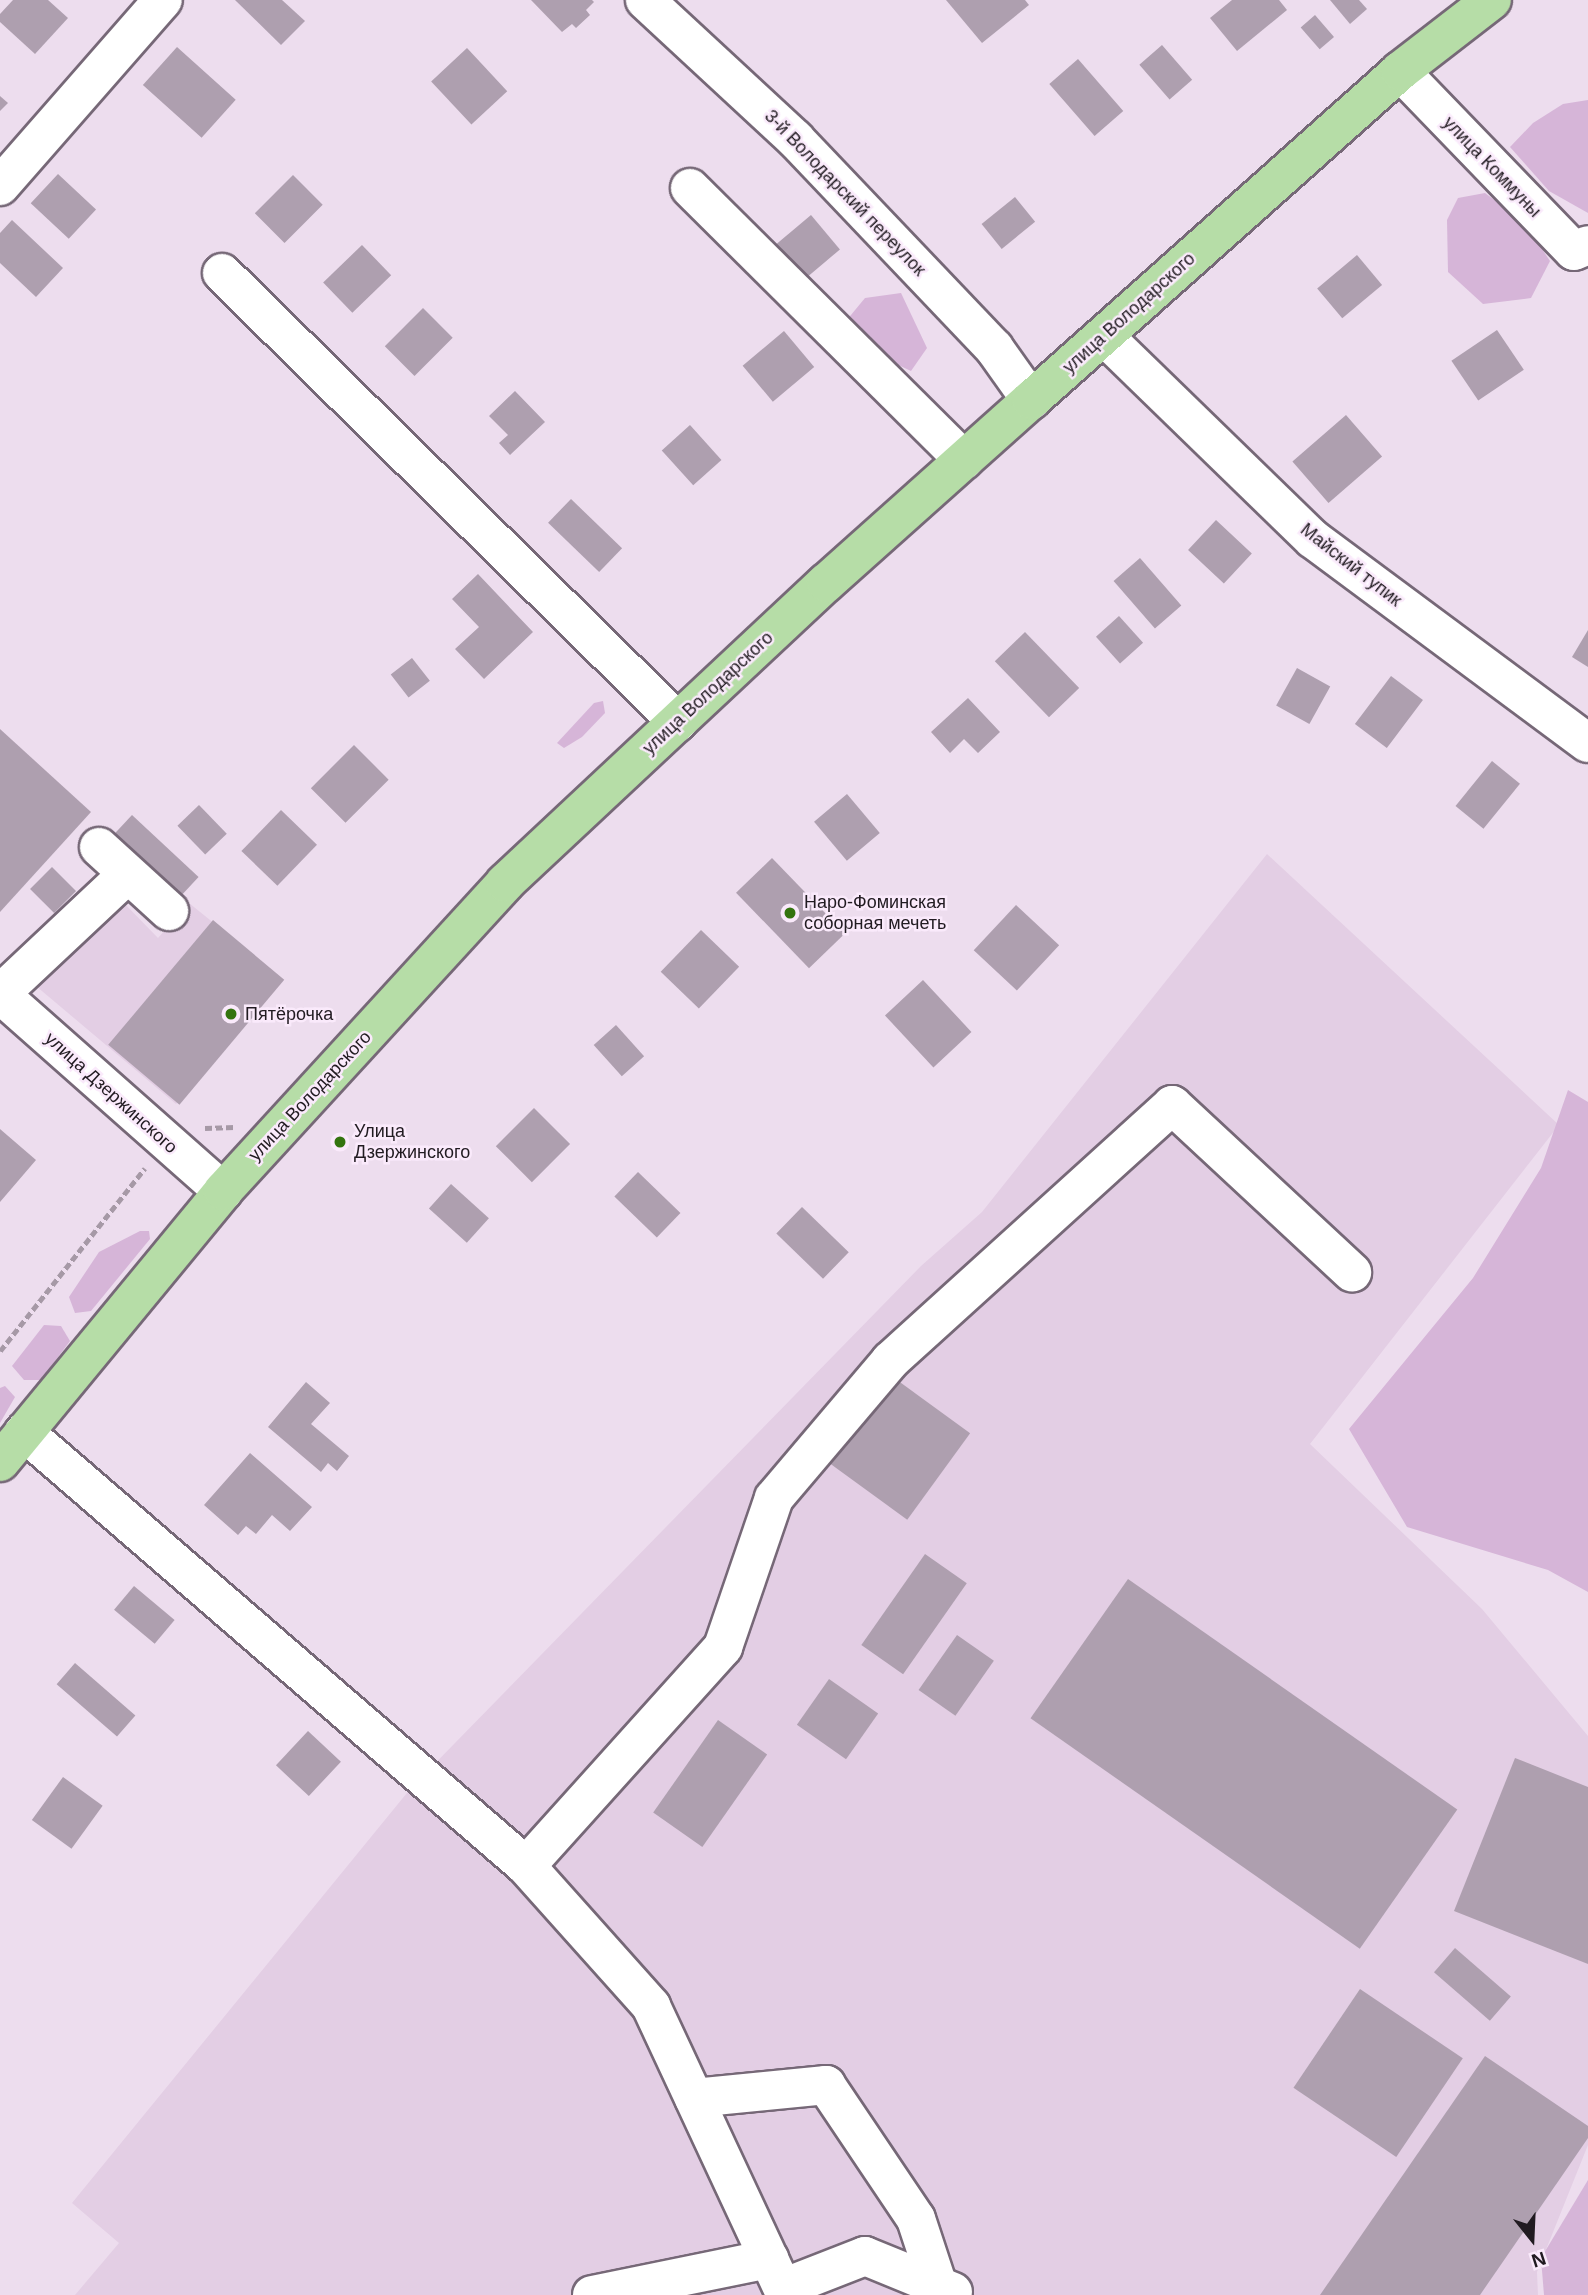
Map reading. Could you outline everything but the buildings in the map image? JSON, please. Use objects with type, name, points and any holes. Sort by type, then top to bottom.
[{"type":"main road","name":"улица Володарского","points":[[0,1462],[223,1191],[505,883],[1031,400],[1400,71],[1492,0]]},
{"type":"street","points":[[0,186],[163,0]]},
{"type":"street","name":"3-й Володарский переулок","points":[[645,0],[795,139],[994,348],[1031,400]]},
{"type":"street","name":"улица Коммуны","points":[[1400,71],[1574,251],[1588,244]]},
{"type":"street","points":[[690,188],[964,460]]},
{"type":"street","points":[[222,273],[678,722]]},
{"type":"street","name":"Майский тупик","points":[[1104,336],[1313,539],[1588,743]]},
{"type":"street","points":[[99,847],[169,911]]},
{"type":"street","points":[[0,994],[128,874]]},
{"type":"street","name":"улица Дзержинского","points":[[0,994],[183,1135],[223,1191]]},
{"type":"street","points":[[526,1866],[723,1647],[774,1498],[881,1371],[1172,1105],[1352,1272]]},
{"type":"street","points":[[24,1432],[526,1866],[651,2006],[779,2281]]},
{"type":"street","points":[[694,2098],[826,2085],[916,2219],[949,2290]]},
{"type":"street","points":[[592,2295],[779,2281],[865,2256],[949,2290]]},
{"type":"path","points":[[0,1352],[183,1135],[246,1127]]},
{"type":"shaded area","points":[[1588,100],[1588,213],[1549,191],[1510,147],[1533,123],[1563,104]]},
{"type":"shaded area","points":[[1485,193],[1524,222],[1550,261],[1531,298],[1483,304],[1448,272],[1447,220],[1458,198]]},
{"type":"shaded area","points":[[901,293],[927,348],[911,371],[875,354],[846,321],[865,298]]},
{"type":"shaded area","points":[[603,701],[605,713],[582,737],[564,748],[557,743],[594,703]]},
{"type":"shaded area","points":[[1267,854],[1559,1125],[1310,1444],[1482,1609],[1588,1736],[1588,2145],[1537,2272],[1538,2295],[75,2295],[119,2243],[72,2203],[411,1788],[921,1266],[982,1212]]},
{"type":"shaded area","points":[[122,901],[158,938],[189,903],[284,980],[176,1104],[36,986]]},
{"type":"shaded area","points":[[1568,1090],[1588,1102],[1588,1592],[1548,1570],[1407,1527],[1349,1429],[1473,1278],[1541,1168]]},
{"type":"shaded area","points":[[140,1231],[149,1231],[150,1239],[91,1311],[75,1313],[69,1297],[99,1252]]},
{"type":"shaded area","points":[[44,1325],[61,1326],[70,1341],[41,1380],[24,1380],[12,1366]]},
{"type":"shaded area","points":[[5,1386],[15,1397],[0,1423],[0,1388]]},
{"type":"shaded area","points":[[1588,2180],[1588,2295],[1544,2295],[1541,2258]]},
{"type":"place","name":"Наро-Фоминская соборная мечеть","points":[[790,913]]},
{"type":"place","name":"Пятёрочка","points":[[231,1014]]},
{"type":"place","name":"Улица Дзержинского","points":[[340,1142]]}]
